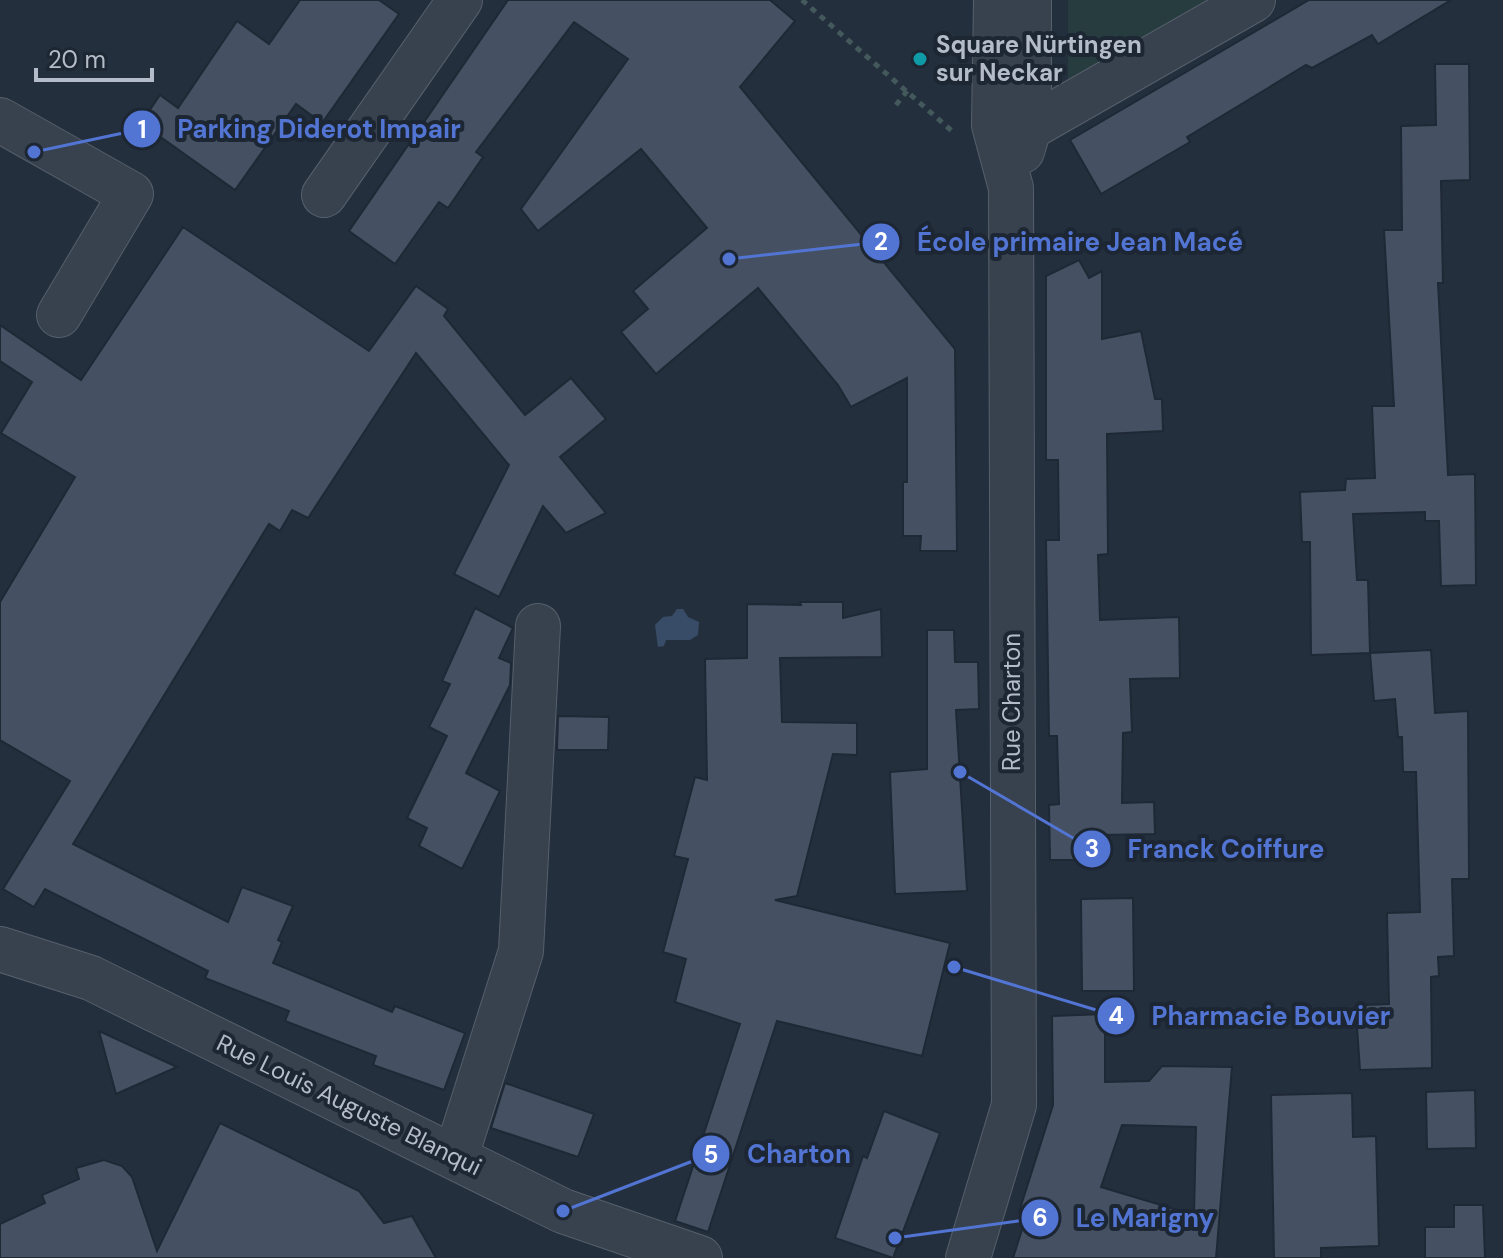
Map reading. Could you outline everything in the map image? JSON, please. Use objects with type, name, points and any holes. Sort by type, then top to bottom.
[{"type":"street","points":[[324,195],[460,0]]},
{"type":"street","name":"Rue Charton","points":[[968,1258],[1014,1105],[1011,188],[994,125],[996,0]]},
{"type":"street","name":"Rue Charton","points":[[1011,188],[1029,128],[1029,0]]},
{"type":"street","points":[[1029,128],[1253,0]]},
{"type":"street","points":[[0,120],[131,194],[59,315]]},
{"type":"street","points":[[456,1156],[521,951],[538,626]]},
{"type":"street","name":"Rue Louis Auguste Blanqui","points":[[0,949],[91,978],[563,1211],[700,1258]]},
{"type":"path","points":[[802,0],[955,133]]},
{"type":"path","points":[[896,105],[907,91]]},
{"type":"green space","points":[[1068,0],[1225,0],[1068,93]]},
{"type":"water","points":[[677,609],[683,609],[688,617],[699,622],[698,635],[690,640],[666,640],[664,646],[658,647],[655,625],[663,617],[672,616]]},
{"type":"building","points":[[300,0],[379,0],[399,14],[322,123],[296,104],[235,190],[141,123],[160,95],[178,108],[237,21],[269,44]]},
{"type":"building","points":[[508,0],[770,0],[795,21],[740,87],[955,349],[957,551],[920,551],[921,536],[903,536],[903,482],[907,482],[907,378],[851,407],[838,385],[758,288],[656,374],[621,332],[648,309],[633,291],[707,228],[641,149],[538,231],[521,209],[628,59],[574,22],[476,152],[483,157],[448,208],[439,202],[395,264],[349,231]]},
{"type":"building","points":[[1309,0],[1451,0],[1378,44],[1372,35],[1312,68],[1306,65],[1187,137],[1190,142],[1101,194],[1070,140]]},
{"type":"building","points":[[1435,64],[1469,64],[1470,180],[1441,181],[1443,283],[1438,283],[1448,475],[1475,474],[1476,585],[1441,586],[1439,521],[1425,521],[1425,512],[1353,514],[1357,580],[1368,580],[1370,653],[1311,655],[1310,542],[1302,542],[1300,492],[1345,490],[1346,479],[1375,478],[1372,406],[1394,406],[1384,230],[1402,230],[1401,126],[1436,125]]},
{"type":"building","points":[[183,227],[369,351],[416,286],[448,309],[444,316],[525,415],[571,378],[606,419],[560,457],[606,513],[566,533],[543,506],[499,597],[454,574],[509,465],[416,353],[308,518],[292,510],[280,531],[269,524],[73,844],[228,922],[242,887],[293,906],[278,940],[282,942],[273,963],[392,1012],[395,1006],[465,1033],[444,1090],[373,1065],[376,1056],[285,1021],[289,1011],[205,978],[208,971],[45,889],[34,907],[3,889],[70,781],[0,740],[0,602],[75,477],[1,433],[32,382],[0,361],[0,325],[81,380]]},
{"type":"building","points":[[1079,260],[1089,278],[1102,271],[1102,339],[1141,331],[1155,399],[1162,399],[1163,431],[1107,434],[1108,554],[1098,555],[1100,620],[1179,617],[1180,678],[1130,679],[1132,732],[1123,733],[1122,803],[1154,802],[1155,834],[1101,835],[1102,860],[1050,860],[1049,805],[1059,804],[1057,736],[1049,736],[1046,540],[1059,540],[1058,460],[1046,460],[1046,276]]},
{"type":"building","points":[[800,602],[843,602],[843,618],[881,609],[882,657],[780,658],[782,722],[857,723],[857,755],[833,754],[797,896],[775,900],[950,943],[922,1056],[777,1021],[708,1232],[675,1221],[740,1024],[675,1002],[686,959],[663,952],[688,859],[674,856],[695,777],[707,780],[705,659],[747,658],[747,604],[801,605]]},
{"type":"building","points":[[475,608],[513,628],[499,658],[511,663],[510,685],[466,773],[500,791],[462,869],[419,846],[427,828],[407,818],[447,736],[429,727],[450,684],[442,681]]},
{"type":"building","points":[[927,630],[954,630],[955,662],[978,662],[979,709],[956,710],[967,891],[895,894],[890,772],[927,769]]},
{"type":"building","points":[[1431,650],[1435,713],[1468,711],[1469,879],[1452,879],[1454,956],[1438,957],[1439,976],[1431,977],[1432,1068],[1360,1070],[1357,1027],[1365,1027],[1364,1005],[1389,1004],[1387,913],[1420,912],[1416,772],[1403,772],[1402,737],[1398,737],[1395,699],[1374,701],[1370,653]]},
{"type":"building","points":[[558,716],[609,717],[608,750],[557,750]]},
{"type":"building","points":[[1133,898],[1134,991],[1082,991],[1081,899]]},
{"type":"building","points":[[1105,1014],[1105,1082],[1149,1081],[1162,1066],[1232,1067],[1216,1258],[1013,1258],[1027,1214],[1019,1212],[1053,1105],[1052,1016]],"holes":[[[1122,1125],[1196,1127],[1194,1215],[1101,1187]]]},
{"type":"building","points":[[99,1031],[177,1067],[116,1094]]},
{"type":"building","points":[[505,1083],[594,1114],[578,1157],[491,1128]]},
{"type":"building","points":[[1475,1090],[1476,1148],[1427,1149],[1426,1092]]},
{"type":"building","points":[[1352,1093],[1353,1137],[1376,1136],[1379,1246],[1321,1248],[1321,1258],[1274,1258],[1271,1095]]},
{"type":"building","points":[[884,1111],[940,1133],[893,1258],[835,1238],[863,1156],[867,1158]]},
{"type":"building","points":[[220,1123],[359,1191],[384,1223],[412,1216],[436,1258],[0,1258],[0,1224],[45,1203],[42,1195],[79,1179],[76,1168],[104,1160],[122,1166],[132,1177],[157,1251]]},
{"type":"building","points":[[1454,1205],[1483,1205],[1485,1258],[1425,1258],[1425,1227],[1454,1227]]},
{"type":"place","name":"Square Nürtingen sur Neckar","points":[[920,59]]},
{"type":"place","name":"Parking Diderot Impair","points":[[34,152]]},
{"type":"place","name":"École primaire Jean Macé","points":[[729,259]]},
{"type":"place","name":"Franck Coiffure","points":[[960,772]]},
{"type":"place","name":"Pharmacie Bouvier","points":[[954,967]]},
{"type":"place","name":"Charton","points":[[563,1211]]},
{"type":"place","name":"Le Marigny","points":[[895,1238]]}]
